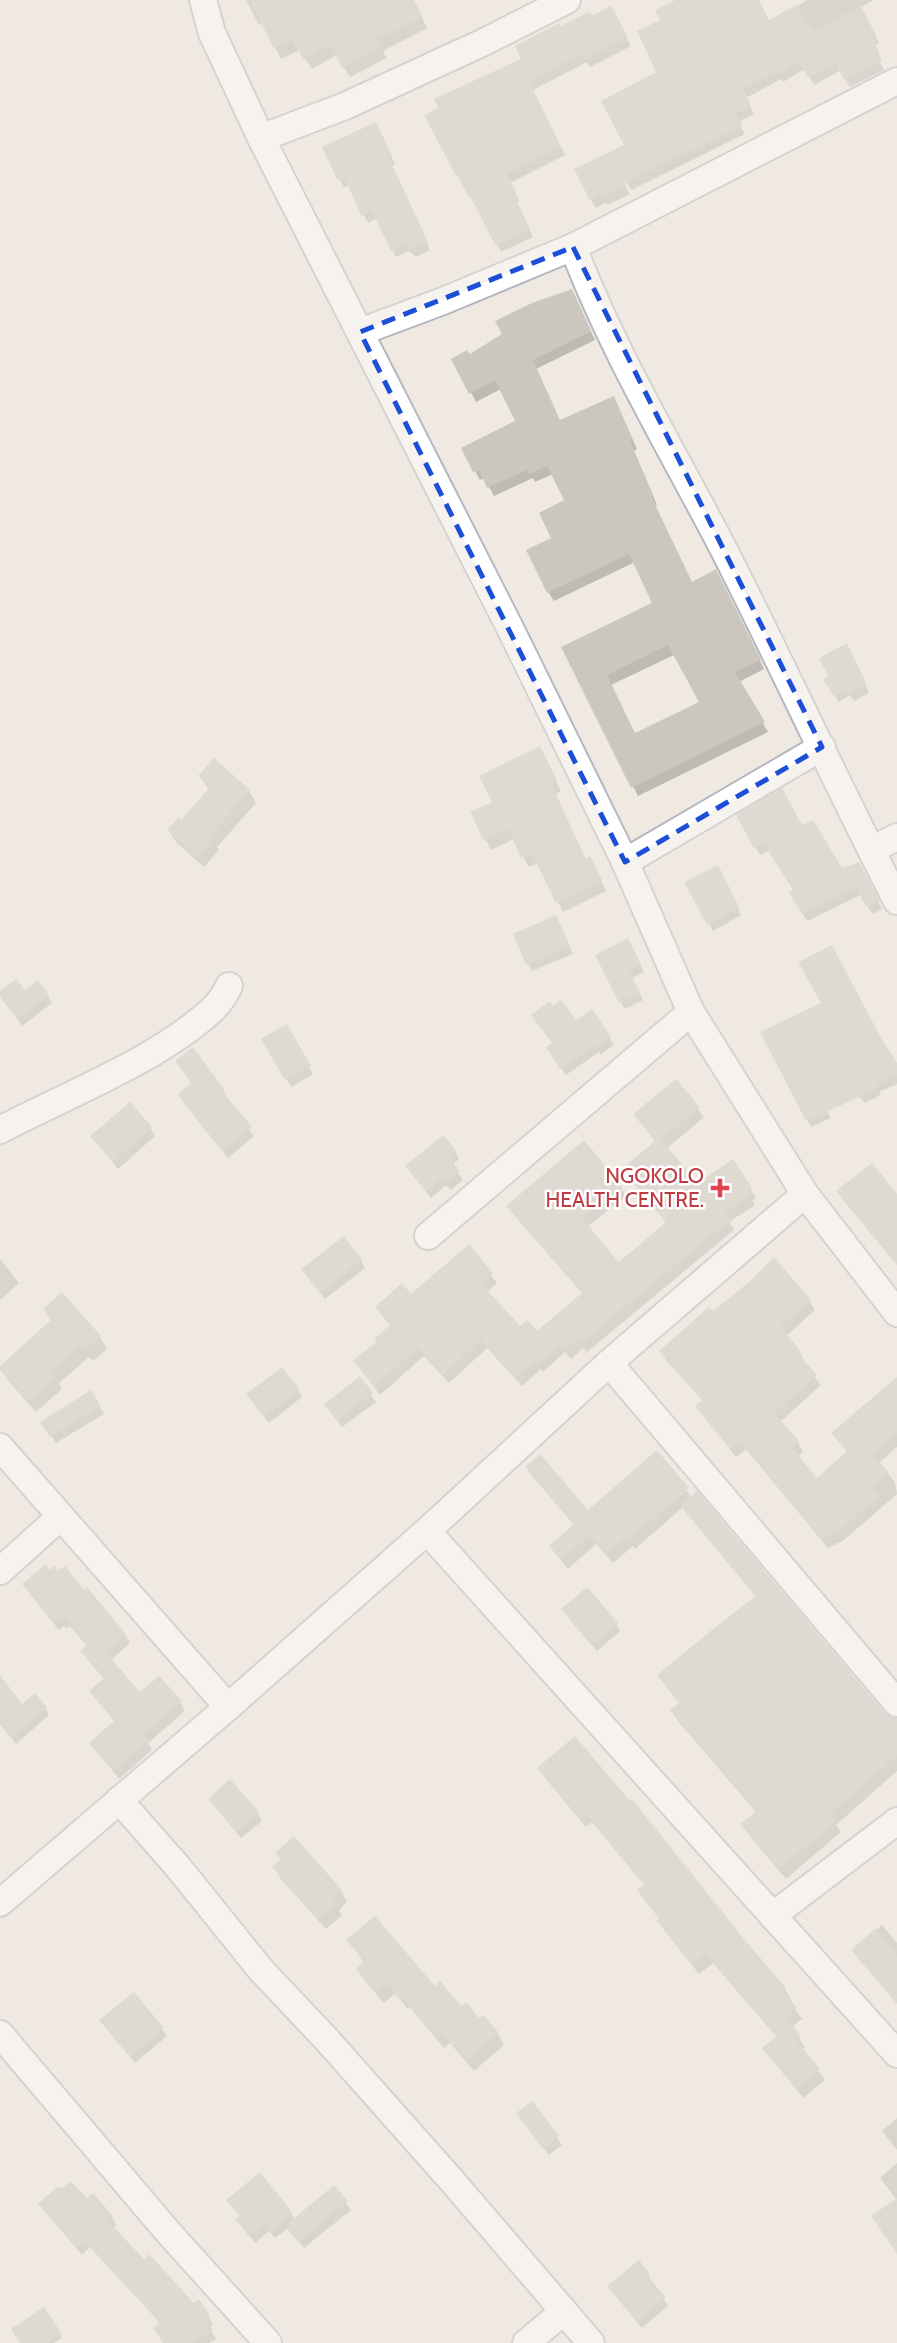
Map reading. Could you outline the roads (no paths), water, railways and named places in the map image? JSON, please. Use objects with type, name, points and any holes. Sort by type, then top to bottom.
[{"type":"street","points":[[203,0],[212,33],[261,138],[510,628],[625,862],[691,1012],[805,1194],[897,1313]]},
{"type":"street","points":[[261,138],[345,106],[484,42],[566,0]]},
{"type":"street","points":[[360,332],[573,247],[897,81]]},
{"type":"street","points":[[573,247],[585,279],[616,342],[769,639],[897,901]]},
{"type":"street","points":[[625,862],[822,747]]},
{"type":"street","points":[[871,850],[897,837]]},
{"type":"street","points":[[0,1130],[179,1037],[216,1006],[229,986]]},
{"type":"street","points":[[428,1236],[691,1012]]},
{"type":"street","points":[[0,1903],[228,1707],[427,1531],[609,1363],[805,1194]]},
{"type":"street","points":[[609,1363],[897,1703]]},
{"type":"street","points":[[0,1447],[228,1707]]},
{"type":"street","points":[[0,1571],[60,1517]]},
{"type":"street","points":[[427,1531],[772,1916],[893,2043]]},
{"type":"street","points":[[119,1800],[178,1867],[261,1970],[346,2061],[592,2343]]},
{"type":"street","points":[[772,1916],[897,1821]]},
{"type":"street","points":[[0,2034],[168,2232],[268,2343]]},
{"type":"street","points":[[526,2343],[564,2311]]},
{"type":"place","name":"NGOKOLO HEALTH CENTRE.","points":[[720,1188]]}]
